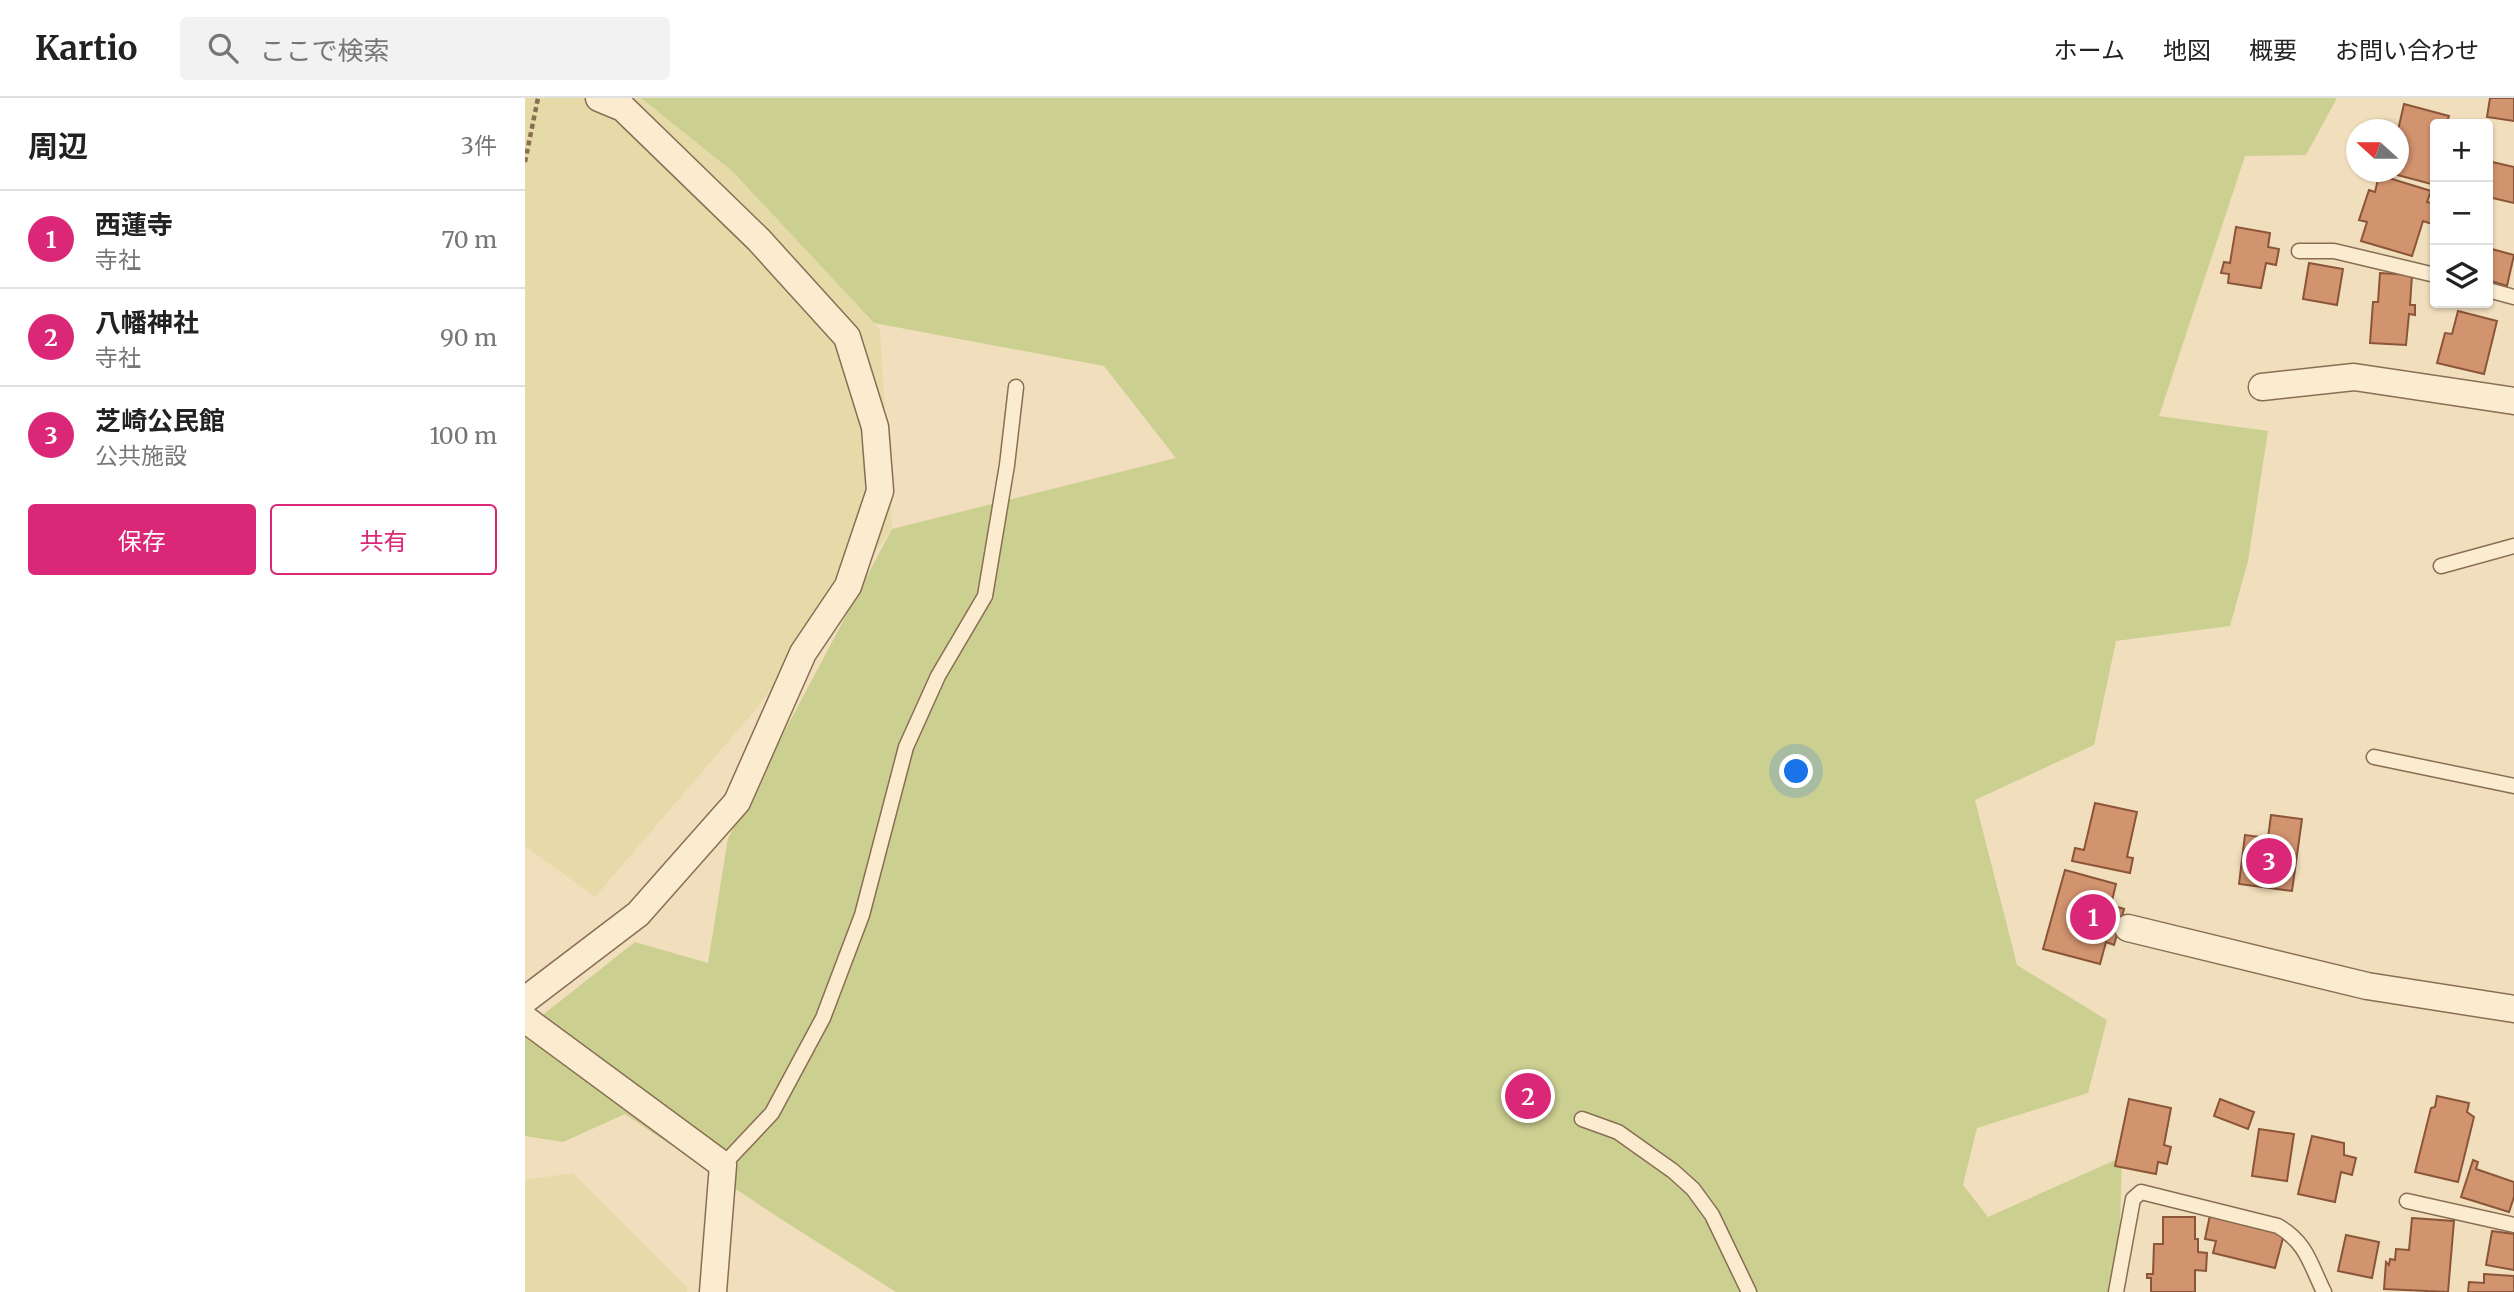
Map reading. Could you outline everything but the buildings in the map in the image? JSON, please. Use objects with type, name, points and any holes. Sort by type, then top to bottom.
[{"type":"street","points":[[525,1000],[638,914],[737,802],[803,653],[848,586],[880,491],[874,426],[848,337],[759,240],[623,108],[599,98]]},
{"type":"street","points":[[2263,387],[2354,377],[2514,401]]},
{"type":"street","points":[[2128,928],[2367,986],[2514,1009]]},
{"type":"street","points":[[525,1019],[723,1165],[713,1292]]},
{"type":"lane","points":[[2299,251],[2334,251],[2430,274]]},
{"type":"lane","points":[[2493,291],[2514,297]]},
{"type":"lane","points":[[723,1165],[772,1113],[823,1018],[862,915],[905,747],[938,676],[985,596],[1007,465],[1016,387]]},
{"type":"lane","points":[[2441,566],[2514,546]]},
{"type":"lane","points":[[2374,757],[2514,786]]},
{"type":"lane","points":[[1582,1119],[1618,1132],[1673,1171],[1692,1189],[1712,1215],[1749,1292]]},
{"type":"lane","points":[[2116,1292],[2133,1199],[2141,1192],[2278,1226],[2293,1234],[2301,1244],[2324,1292]]},
{"type":"lane","points":[[2407,1201],[2514,1225]]},
{"type":"path","points":[[525,162],[538,98]]},
{"type":"shaded area","points":[[525,98],[641,98],[732,171],[880,330],[892,529],[756,709],[595,897],[525,846]]},
{"type":"shaded area","points":[[573,1173],[687,1287],[687,1292],[525,1292],[525,1180]]},
{"type":"green space","points":[[641,98],[2337,98],[2306,155],[2245,156],[2159,416],[2268,431],[2248,561],[2230,626],[2116,641],[2094,745],[1975,800],[2017,965],[2107,1020],[2088,1093],[1977,1128],[1963,1185],[1988,1217],[2122,1157],[2118,1292],[896,1292],[770,1212],[625,1114],[563,1142],[525,1136],[525,1029],[635,942],[708,963],[728,838],[892,529],[1176,458],[1104,366],[874,323],[732,171]]},
{"type":"place","name":"芝崎公民館","points":[[2269,861]]},
{"type":"place","name":"西蓮寺","points":[[2093,917]]},
{"type":"place","name":"八幡神社","points":[[1528,1096]]}]
